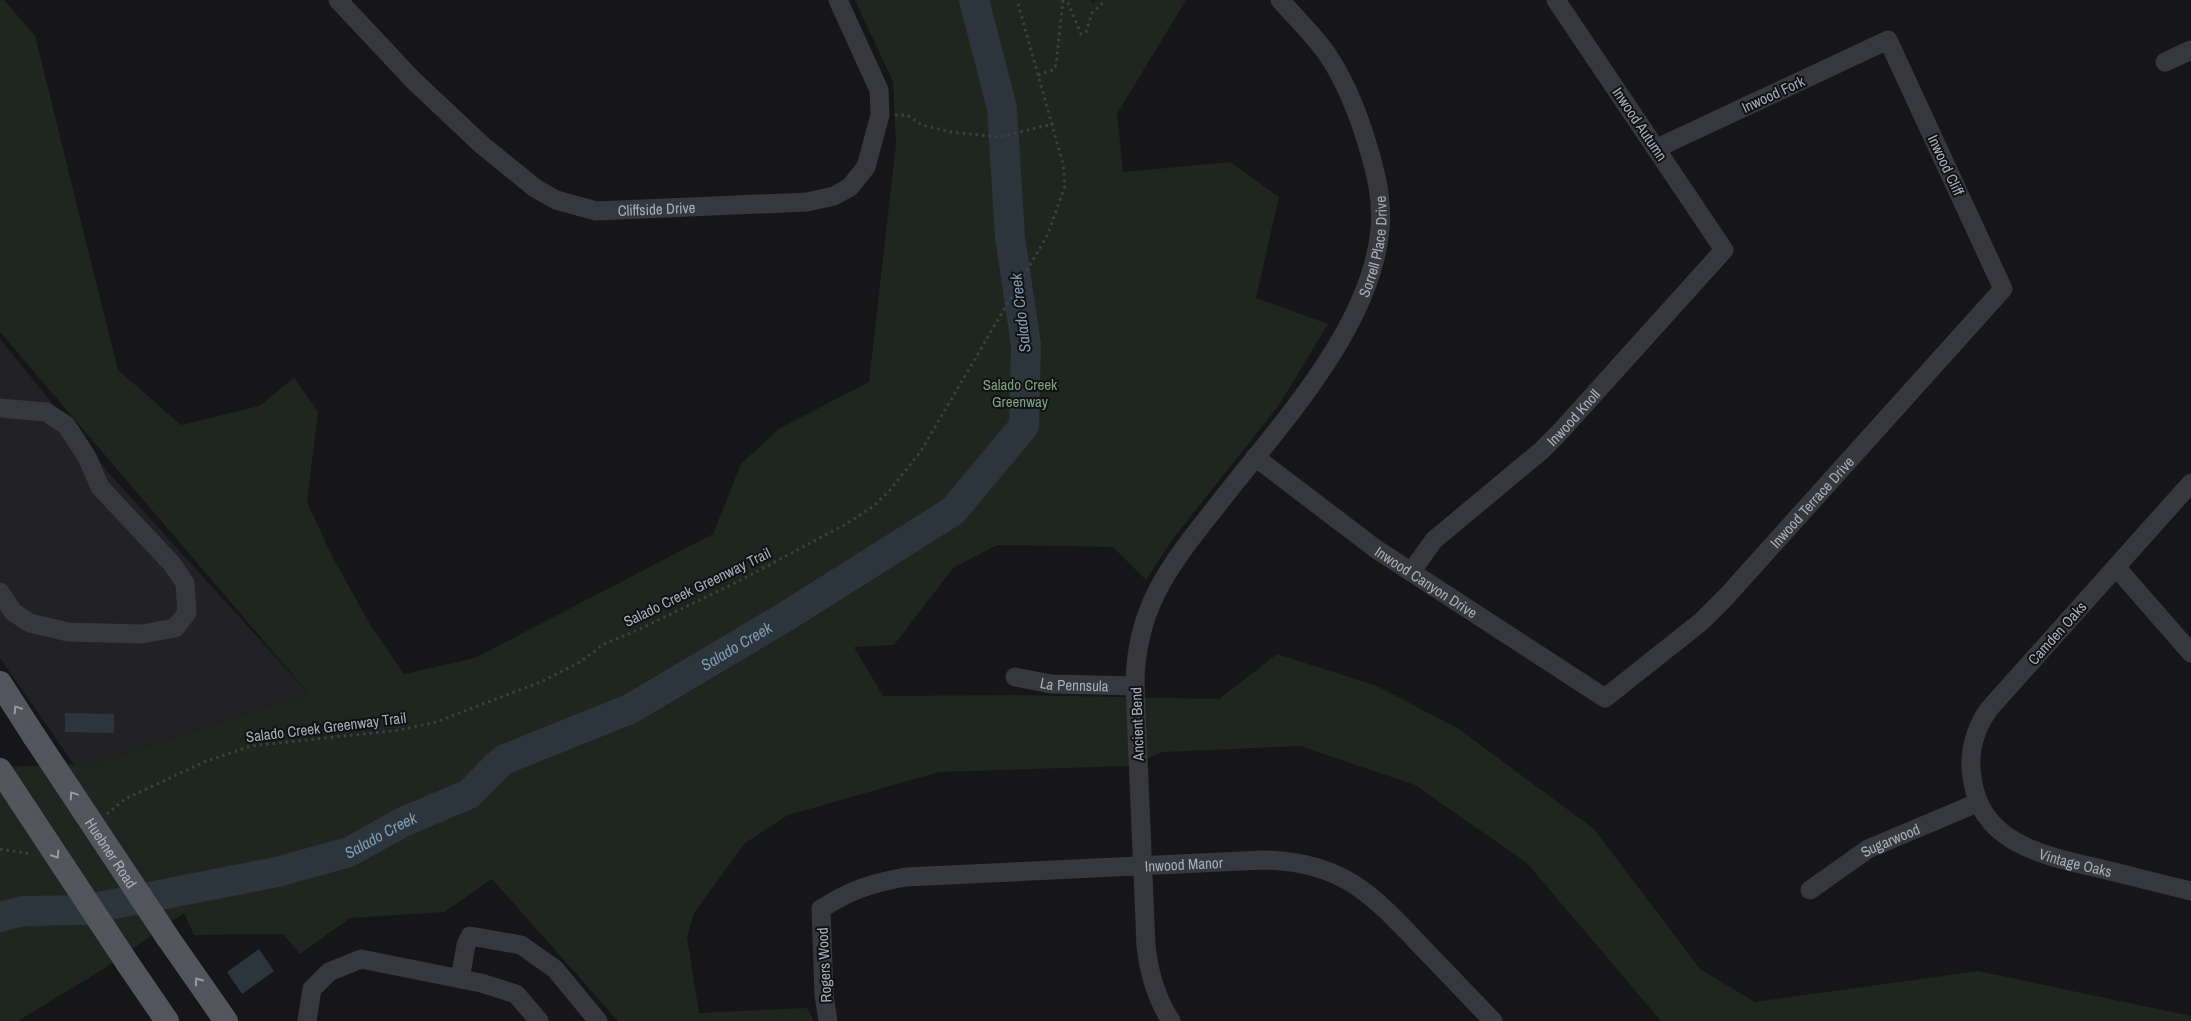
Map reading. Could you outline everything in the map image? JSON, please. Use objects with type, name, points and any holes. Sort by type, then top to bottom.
[{"type":"main road","name":"Huebner Road","points":[[0,683],[168,938],[226,1021]]},
{"type":"main road","points":[[0,770],[167,1021]]},
{"type":"street","name":"Cliffside Drive","points":[[338,0],[413,80],[487,149],[535,188],[556,200],[596,211],[807,202],[834,196],[850,187],[866,167],[880,115],[879,90],[838,0]]},
{"type":"street","name":"Sorrell Place Drive","points":[[1254,457],[1330,360],[1360,303],[1374,266],[1380,228],[1380,198],[1375,169],[1360,123],[1341,79],[1315,38],[1280,0]]},
{"type":"street","name":"Inwood Autumn","points":[[1556,0],[1724,250]]},
{"type":"street","name":"Inwood Fork","points":[[1657,148],[1888,40]]},
{"type":"street","name":"Inwood Cliff","points":[[1888,40],[2003,289]]},
{"type":"street","points":[[2165,62],[2191,50]]},
{"type":"street","name":"Inwood Knoll","points":[[1411,572],[1434,540],[1541,451],[1559,433],[1724,250]]},
{"type":"street","name":"Inwood Terrace Drive","points":[[1605,698],[1702,621],[1725,598],[2003,289]]},
{"type":"street","points":[[0,408],[46,412],[66,425],[87,457],[100,487],[172,564],[186,583],[187,613],[175,628],[142,634],[68,632],[30,623],[13,612],[0,592]]},
{"type":"street","name":"Inwood Canyon Drive","points":[[1254,457],[1344,526],[1411,572],[1605,698]]},
{"type":"street","name":"Ancient Bend","points":[[1171,1021],[1162,1006],[1148,962],[1135,686],[1138,650],[1144,625],[1160,583],[1184,547],[1254,457]]},
{"type":"street","name":"Camden Oaks","points":[[1977,803],[1970,764],[1972,744],[1984,717],[2191,483]]},
{"type":"street","points":[[2116,567],[2191,653]]},
{"type":"street","name":"La Pennsula","points":[[1015,677],[1051,684],[1135,686]]},
{"type":"street","name":"Sugarwood","points":[[1810,890],[1868,849],[1977,803]]},
{"type":"street","name":"Vintage Oaks","points":[[1977,803],[1994,826],[2006,837],[2035,853],[2191,891]]},
{"type":"street","name":"Inwood Manor","points":[[821,908],[845,893],[875,882],[906,877],[1289,860],[1333,872],[1373,897],[1493,1021]]},
{"type":"street","name":"Rogers Wood","points":[[821,908],[824,995],[828,1021]]},
{"type":"street","points":[[460,979],[466,945],[470,936],[521,945],[555,969],[598,1021]]},
{"type":"street","points":[[307,1021],[312,989],[329,972],[362,959],[460,979],[516,994],[539,1021]]},
{"type":"path","name":"Salado Creek Greenway Trail","points":[[101,818],[134,795],[204,762],[250,746],[409,728],[436,722],[542,681],[580,662],[604,644],[640,629],[741,580],[846,524],[874,506],[890,490],[920,451],[1006,308],[1047,236],[1065,186],[1061,152],[1017,0]]},
{"type":"path","points":[[1038,74],[1053,70],[1056,65],[1062,1],[1068,4],[1081,34],[1086,32],[1092,14],[1106,0]]},
{"type":"path","points":[[880,115],[907,115],[922,125],[951,132],[999,137],[1053,124]]},
{"type":"path","points":[[0,849],[40,854]]},
{"type":"shaded area","points":[[0,339],[108,472],[309,694],[90,764],[75,766],[0,658]]},
{"type":"shaded area","points":[[65,713],[114,714],[114,733],[65,732]]},
{"type":"shaded area","points":[[259,949],[274,971],[242,994],[227,972]]},
{"type":"green space","name":"Salado Creek Greenway","points":[[0,0],[4,0],[35,36],[118,370],[181,425],[259,406],[294,378],[318,412],[307,502],[332,556],[371,626],[404,674],[475,658],[713,534],[741,464],[780,428],[869,382],[896,144],[893,82],[855,0],[1091,0],[1093,4],[1096,0],[1186,0],[1117,114],[1123,172],[1230,162],[1279,197],[1256,298],[1328,324],[1279,405],[1172,540],[1146,580],[1113,547],[997,545],[953,568],[894,645],[854,647],[883,696],[1018,695],[1219,699],[1277,654],[1377,686],[1459,729],[1594,829],[1700,969],[1755,1002],[1978,971],[2191,1016],[2191,1021],[1661,1021],[1527,863],[1415,785],[1300,746],[1163,752],[1127,766],[939,772],[788,815],[745,843],[694,913],[687,937],[699,1013],[807,1008],[814,1021],[618,1021],[492,879],[444,912],[350,918],[300,954],[283,934],[194,935],[184,913],[105,968],[18,1021],[0,1021],[0,767],[90,764],[309,694],[0,332]]},
{"type":"waterway","name":"Salado Creek","points":[[0,917],[23,911],[83,910],[277,872],[349,852],[403,822],[469,794],[503,760],[630,709],[785,617],[953,511],[1024,426],[1026,345],[1010,237],[1002,108],[974,0]]}]
